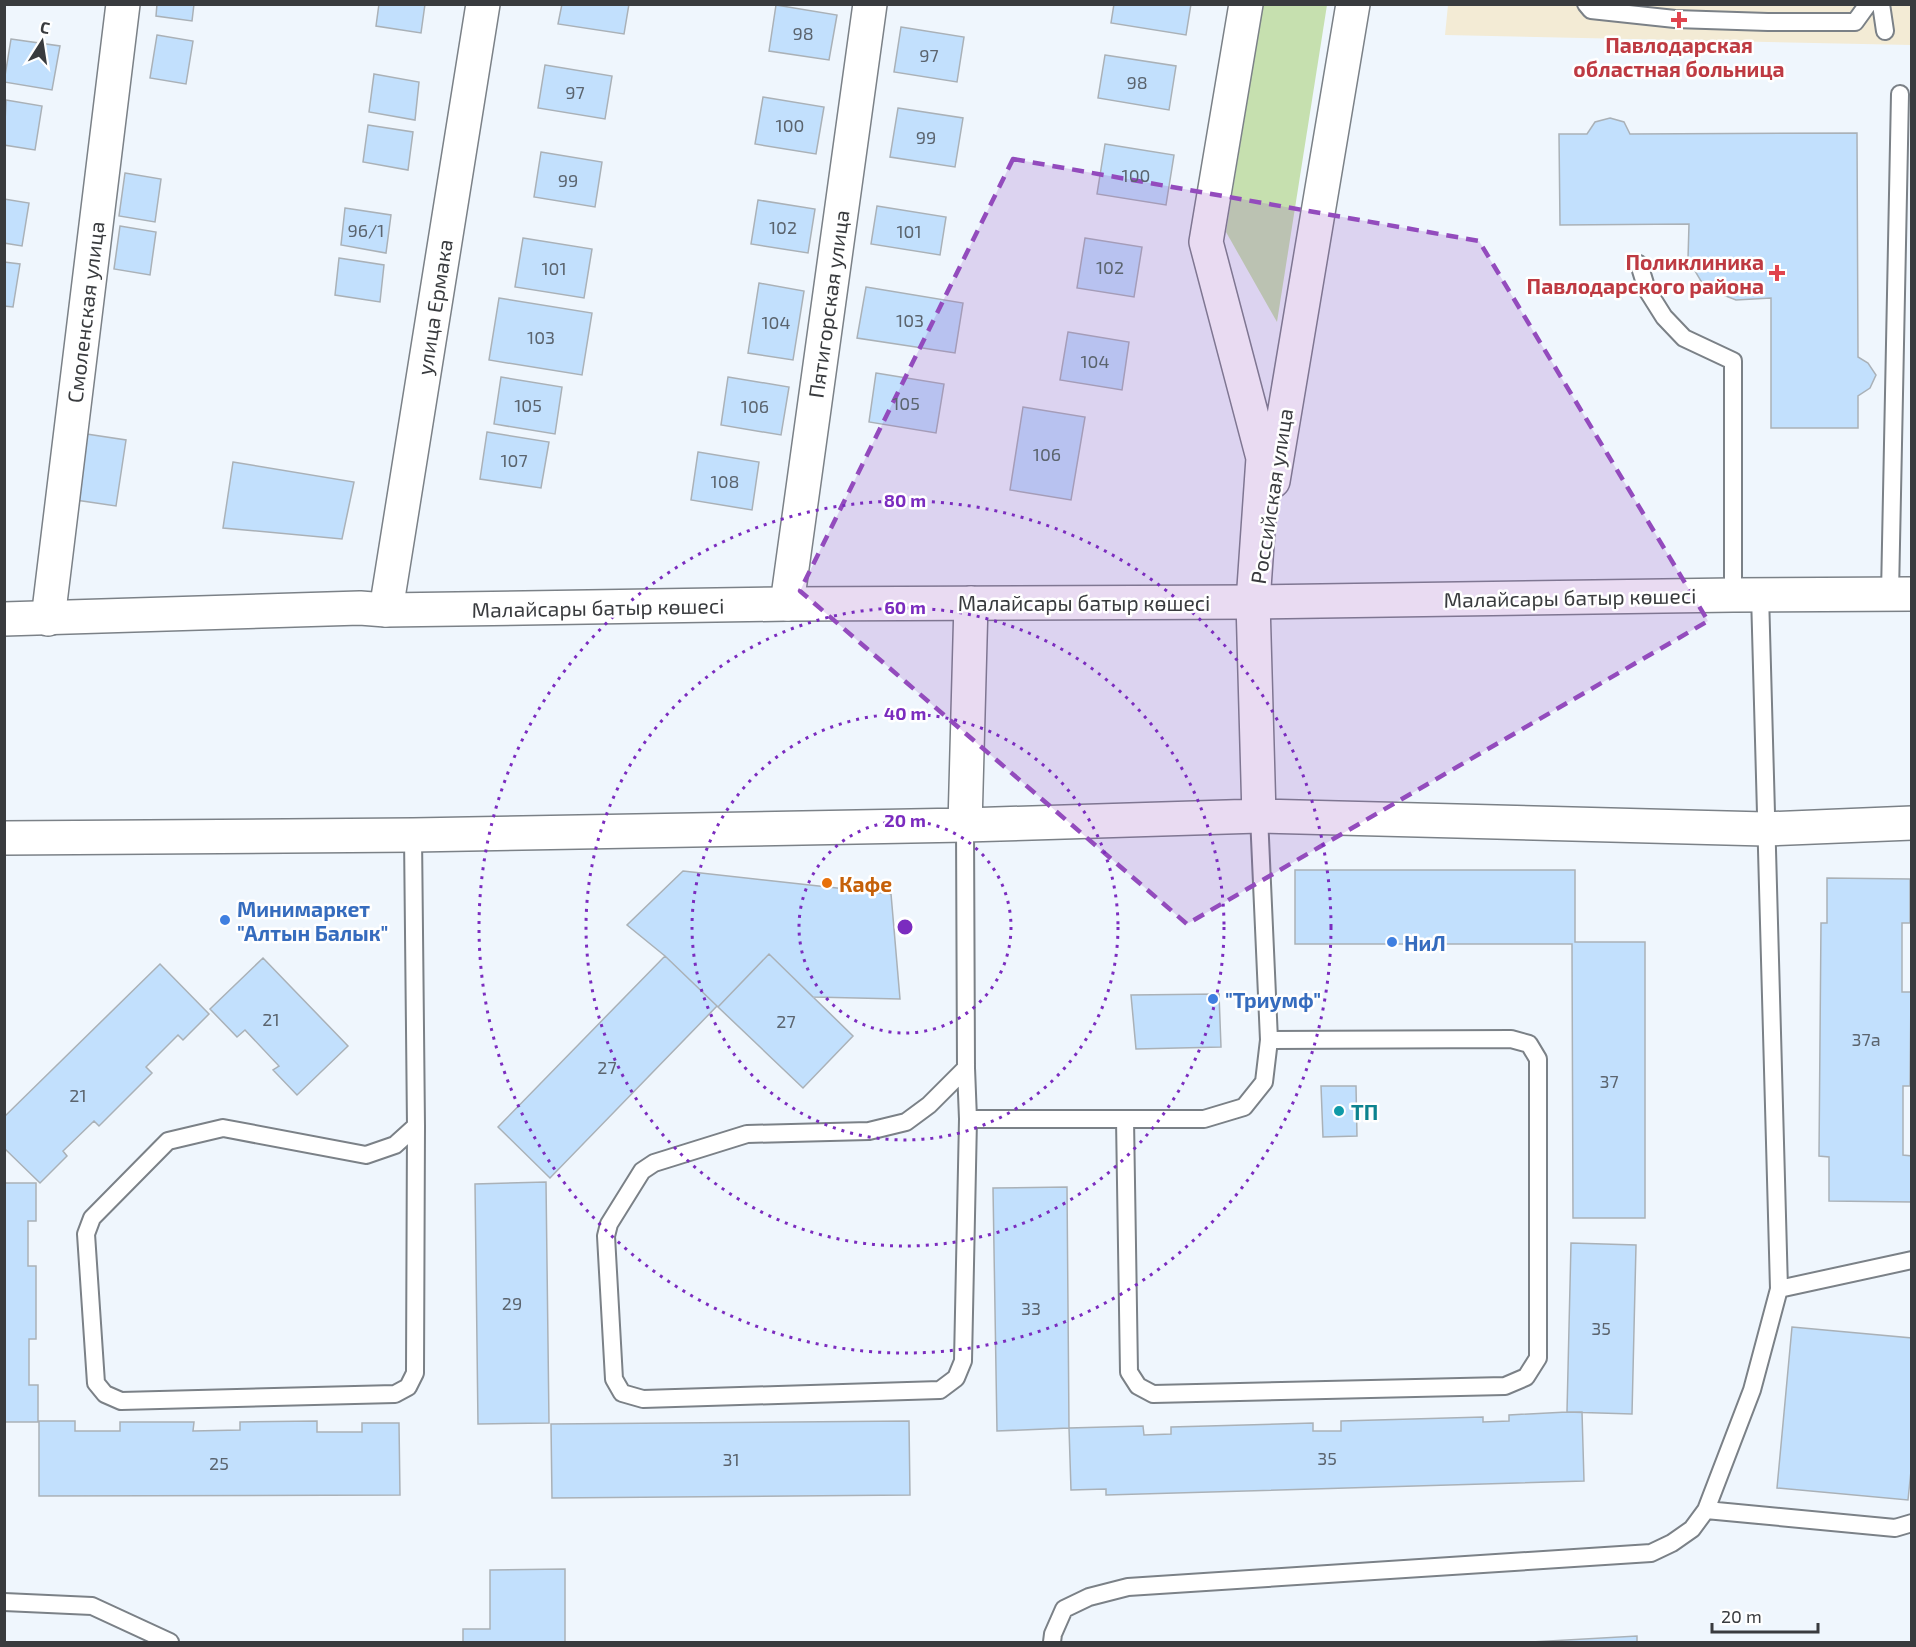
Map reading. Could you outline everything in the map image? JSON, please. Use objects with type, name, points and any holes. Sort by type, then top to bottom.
[{"type":"street","name":"Смоленская улица","points":[[48,619],[123,4]]},
{"type":"street","name":"улица Ермака","points":[[386,610],[483,4]]},
{"type":"street","name":"Пятигорская улица","points":[[787,604],[870,4]]},
{"type":"street","name":"Российская улица","points":[[1246,4],[1206,242],[1263,458],[1253,602]]},
{"type":"street","name":"Российская улица","points":[[1253,602],[1353,4]]},
{"type":"street","name":"Малайсары батыр көшесі","points":[[4,619],[360,608],[386,610],[1901,594]]},
{"type":"street","points":[[1253,602],[1259,816]]},
{"type":"street","points":[[965,825],[971,603]]},
{"type":"street","points":[[4,838],[413,835],[965,825],[1259,816],[1765,829],[1911,823]]},
{"type":"lane","points":[[1586,4],[1591,10],[1675,19],[1855,22],[1868,4]]},
{"type":"lane","points":[[1881,4],[1884,31]]},
{"type":"lane","points":[[1900,94],[1901,594]]},
{"type":"lane","points":[[1052,1642],[1064,1609],[1089,1597],[1128,1587],[1651,1553],[1672,1543],[1692,1529],[1706,1510],[1752,1390],[1779,1289],[1765,829],[1746,594],[1733,361],[1684,338],[1664,317],[1647,290],[1639,264]]},
{"type":"lane","points":[[968,1119],[1204,1119],[1244,1107],[1264,1082],[1269,1040],[1259,816]]},
{"type":"lane","points":[[965,825],[968,1119],[963,1361],[956,1378],[940,1390],[643,1399],[622,1393],[614,1379],[606,1236],[609,1224],[642,1171],[654,1163],[747,1134],[869,1131],[906,1122],[929,1105],[966,1068]]},
{"type":"lane","points":[[413,835],[416,1126],[415,1373],[408,1387],[395,1394],[121,1401],[105,1394],[96,1383],[86,1234],[92,1218],[168,1141],[223,1128],[366,1155],[395,1145],[416,1126]]},
{"type":"lane","points":[[1125,1119],[1129,1372],[1138,1386],[1153,1394],[1423,1388],[1505,1386],[1526,1377],[1538,1358],[1538,1059],[1529,1044],[1512,1039],[1269,1040]]},
{"type":"lane","points":[[1779,1289],[1911,1260]]},
{"type":"lane","points":[[1706,1510],[1895,1528],[1911,1523]]},
{"type":"lane","points":[[4,1602],[92,1606],[171,1642]]},
{"type":"highlighted area","points":[[1013,159],[1479,241],[1708,621],[1187,924],[800,591]]},
{"type":"shaded area","name":"Павлодарская областная больница","points":[[1448,5],[1911,5],[1911,45],[1445,35]]},
{"type":"green space","points":[[1263,5],[1327,5],[1277,322],[1226,232]]},
{"type":"building","points":[[157,4],[194,4],[192,21],[156,16]]},
{"type":"building","points":[[379,4],[425,4],[421,33],[376,26]]},
{"type":"building","points":[[562,4],[629,4],[624,34],[558,24]]},
{"type":"building","points":[[1114,4],[1191,4],[1186,35],[1111,23]]},
{"type":"building","points":[[776,5],[837,15],[829,60],[769,51]]},
{"type":"building","points":[[901,27],[964,37],[957,82],[894,72]]},
{"type":"building","points":[[157,35],[193,41],[186,84],[150,78]]},
{"type":"building","points":[[11,39],[60,46],[52,90],[4,82]]},
{"type":"building","points":[[1105,55],[1176,66],[1169,110],[1098,98]]},
{"type":"building","points":[[545,65],[612,76],[605,119],[538,108]]},
{"type":"building","points":[[374,74],[419,82],[415,120],[369,112]]},
{"type":"building","points":[[763,97],[824,107],[816,154],[755,144]]},
{"type":"building","points":[[6,100],[42,106],[35,150],[4,145]]},
{"type":"building","points":[[898,108],[963,118],[955,167],[890,157]]},
{"type":"building","name":"Поликлиника Павлодарского района","points":[[1610,118],[1624,122],[1630,134],[1857,133],[1858,357],[1868,363],[1876,375],[1870,388],[1858,396],[1858,428],[1771,428],[1771,298],[1736,300],[1705,288],[1688,259],[1689,224],[1560,225],[1559,134],[1587,134],[1595,122]]},
{"type":"building","points":[[368,125],[413,132],[408,170],[363,162]]},
{"type":"building","points":[[1105,144],[1174,155],[1166,205],[1097,194]]},
{"type":"building","points":[[541,152],[602,162],[595,207],[534,197]]},
{"type":"building","points":[[125,173],[161,179],[155,222],[119,216]]},
{"type":"building","points":[[4,199],[29,203],[22,246],[4,243]]},
{"type":"building","points":[[758,200],[815,209],[808,253],[751,244]]},
{"type":"building","points":[[877,206],[946,217],[940,255],[871,244]]},
{"type":"building","points":[[345,208],[391,215],[386,253],[341,245]]},
{"type":"building","points":[[120,226],[156,232],[150,275],[114,269]]},
{"type":"building","points":[[523,238],[592,249],[584,298],[515,287]]},
{"type":"building","points":[[1085,238],[1142,247],[1134,297],[1077,288]]},
{"type":"building","points":[[339,258],[384,265],[380,302],[335,295]]},
{"type":"building","points":[[4,262],[20,264],[13,307],[4,306]]},
{"type":"building","points":[[759,283],[804,291],[793,360],[748,353]]},
{"type":"building","points":[[866,287],[963,303],[955,353],[857,338]]},
{"type":"building","points":[[499,298],[592,313],[582,375],[489,360]]},
{"type":"building","points":[[1068,332],[1129,342],[1122,390],[1060,380]]},
{"type":"building","points":[[876,373],[944,384],[936,433],[869,422]]},
{"type":"building","points":[[501,377],[562,387],[555,434],[494,424]]},
{"type":"building","points":[[728,377],[789,387],[781,435],[721,425]]},
{"type":"building","points":[[1023,407],[1085,417],[1071,500],[1010,490]]},
{"type":"building","points":[[487,432],[549,442],[541,488],[480,479]]},
{"type":"building","points":[[80,433],[126,440],[116,506],[69,499]]},
{"type":"building","points":[[698,452],[759,462],[752,510],[691,500]]},
{"type":"building","points":[[233,462],[354,482],[342,539],[223,528]]},
{"type":"building","points":[[1295,870],[1575,870],[1575,942],[1645,942],[1645,1218],[1573,1218],[1572,944],[1295,944]]},
{"type":"building","points":[[683,871],[891,894],[900,999],[813,997],[769,954],[718,1007],[665,956],[627,925]]},
{"type":"building","points":[[1827,878],[1910,879],[1910,923],[1902,923],[1902,992],[1911,992],[1910,1086],[1903,1086],[1903,1155],[1912,1156],[1912,1202],[1829,1201],[1829,1157],[1819,1156],[1821,923],[1827,923]]},
{"type":"building","points":[[769,954],[853,1036],[803,1088],[718,1007]]},
{"type":"building","points":[[665,956],[717,1006],[550,1178],[498,1127]]},
{"type":"building","points":[[263,958],[348,1046],[297,1095],[273,1070],[279,1066],[245,1030],[237,1037],[210,1009]]},
{"type":"building","points":[[160,964],[209,1014],[183,1040],[178,1035],[146,1067],[152,1073],[99,1126],[94,1121],[63,1151],[67,1156],[40,1183],[4,1148],[4,1117]]},
{"type":"building","points":[[1219,994],[1221,1047],[1136,1049],[1131,995]]},
{"type":"building","name":"ТП","points":[[1321,1086],[1356,1086],[1357,1136],[1323,1137]]},
{"type":"building","points":[[546,1182],[549,1423],[478,1424],[475,1184]]},
{"type":"building","points":[[4,1183],[36,1183],[36,1221],[28,1221],[28,1266],[36,1266],[36,1339],[29,1339],[29,1385],[38,1385],[38,1422],[4,1422]]},
{"type":"building","points":[[1067,1187],[1069,1428],[997,1431],[993,1188]]},
{"type":"building","points":[[1571,1243],[1636,1245],[1632,1414],[1567,1412]]},
{"type":"building","points":[[1792,1327],[1912,1338],[1912,1461],[1908,1500],[1777,1488]]},
{"type":"building","points":[[1582,1412],[1584,1481],[1106,1495],[1106,1489],[1071,1490],[1069,1428],[1143,1426],[1144,1435],[1171,1434],[1171,1427],[1313,1423],[1313,1431],[1341,1431],[1341,1421],[1483,1417],[1483,1422],[1509,1421],[1509,1415]]},
{"type":"building","points":[[39,1421],[75,1421],[75,1431],[120,1431],[120,1422],[194,1422],[193,1431],[240,1430],[240,1422],[317,1421],[317,1432],[362,1432],[362,1423],[399,1423],[400,1495],[39,1496]]},
{"type":"building","points":[[909,1421],[910,1495],[552,1498],[551,1424]]},
{"type":"building","points":[[565,1569],[565,1642],[463,1642],[463,1629],[490,1629],[490,1570]]},
{"type":"building","points":[[1637,1636],[1637,1642],[1531,1642]]},
{"type":"place","name":"Павлодарская областная больница","points":[[1679,20]]},
{"type":"place","name":"Поликлиника Павлодарского района","points":[[1777,273]]},
{"type":"place","name":"Кафе","points":[[827,883]]},
{"type":"place","name":"Минимаркет \"Алтын Балык\"","points":[[225,920]]},
{"type":"place","name":"НиЛ","points":[[1392,942]]},
{"type":"place","name":"\"Триумф\"","points":[[1213,999]]},
{"type":"place","name":"ТП","points":[[1339,1111]]}]
